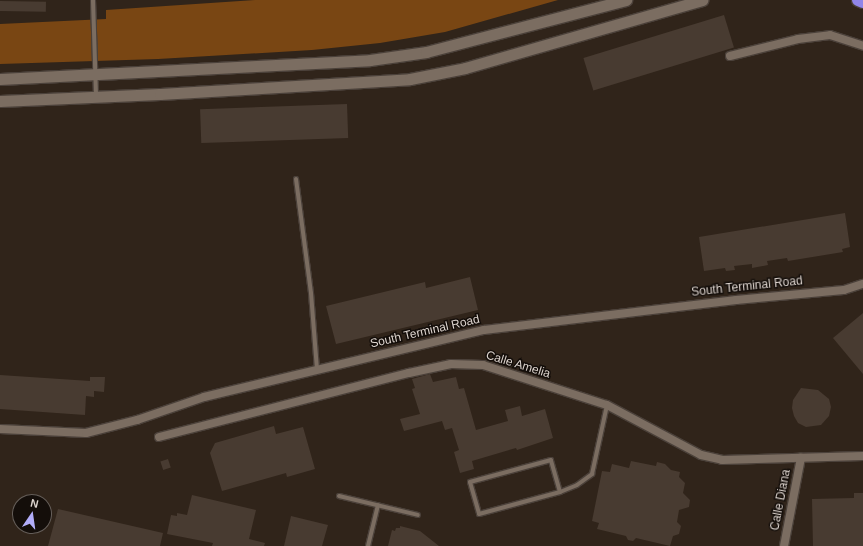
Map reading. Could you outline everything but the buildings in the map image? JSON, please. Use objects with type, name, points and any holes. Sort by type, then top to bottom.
[{"type":"highway","points":[[858,0],[863,2]]},
{"type":"street","points":[[0,79],[370,60],[426,52],[626,0]]},
{"type":"street","points":[[0,101],[410,79],[465,68],[702,0]]},
{"type":"street","points":[[730,56],[798,39],[830,35],[863,46]]},
{"type":"street","name":"South Terminal Road","points":[[0,429],[93,432],[137,420],[204,397],[484,330],[736,300],[844,290],[863,284]]},
{"type":"street","name":"Calle Amelia","points":[[159,437],[409,373],[451,364],[483,365],[607,405],[701,455],[722,460],[863,456]]},
{"type":"street","name":"Calle Diana","points":[[784,546],[801,458]]},
{"type":"lane","points":[[93,0],[96,97]]},
{"type":"lane","points":[[296,179],[311,293],[317,370]]},
{"type":"lane","points":[[560,492],[551,460],[470,482],[479,514],[560,492],[577,485],[592,474],[607,405]]},
{"type":"lane","points":[[339,496],[418,515]]},
{"type":"lane","points":[[368,546],[378,505]]},
{"type":"shaded area","points":[[255,0],[558,0],[445,32],[380,43],[312,50],[158,59],[0,64],[0,24],[106,19],[106,10]]}]
